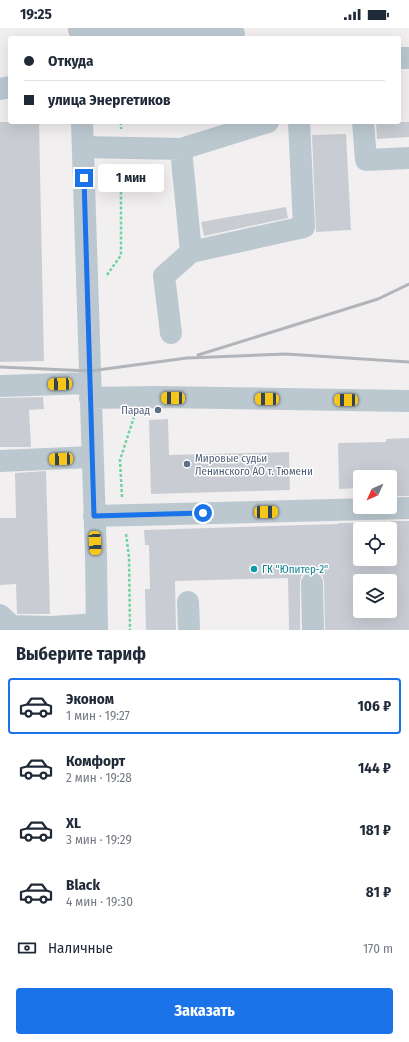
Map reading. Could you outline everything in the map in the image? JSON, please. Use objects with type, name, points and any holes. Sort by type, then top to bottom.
[{"type":"street","points":[[79,32],[234,34]]},
{"type":"street","points":[[0,615],[12,626],[97,627],[82,124]]},
{"type":"street","points":[[83,147],[181,149],[262,124]]},
{"type":"street","points":[[170,333],[164,276],[191,252],[304,227],[299,124]]},
{"type":"street","points":[[363,124],[366,160],[409,158]]},
{"type":"street","points":[[181,149],[191,252]]},
{"type":"street","points":[[0,386],[90,390],[134,397],[409,401]]},
{"type":"street","points":[[0,461],[92,458]]},
{"type":"street","points":[[94,516],[409,508]]},
{"type":"street","points":[[312,583],[313,630]]},
{"type":"street","points":[[188,602],[189,630]]},
{"type":"path","points":[[106,276],[121,255],[121,124]]},
{"type":"path","points":[[130,630],[129,557],[123,515],[120,460],[134,418],[134,397]]},
{"type":"building","points":[[0,122],[8,122],[8,124],[39,124],[44,361],[0,362]]},
{"type":"building","points":[[401,122],[409,122],[409,137],[377,139],[376,124],[401,124]]},
{"type":"building","points":[[346,134],[351,230],[316,232],[312,135]]},
{"type":"building","points":[[286,207],[288,218],[204,236],[201,222]]},
{"type":"building","points":[[43,397],[44,409],[29,410],[31,447],[0,447],[0,398]]},
{"type":"building","points":[[168,419],[169,455],[289,452],[290,490],[151,494],[149,420]]},
{"type":"building","points":[[409,438],[409,496],[397,496],[397,470],[353,470],[353,488],[339,489],[338,443],[386,442],[386,439]]},
{"type":"building","points":[[46,471],[50,614],[17,614],[16,584],[0,585],[0,518],[16,518],[15,473]]},
{"type":"building","points":[[391,521],[409,521],[409,630],[325,630],[323,577],[318,572],[312,571],[305,573],[301,577],[300,630],[289,630],[288,578],[175,581],[176,630],[146,630],[145,589],[150,589],[149,545],[145,545],[144,530],[353,523],[353,566],[397,566],[397,522]]},
{"type":"railway","points":[[198,355],[378,299],[409,284]]},
{"type":"railway","points":[[0,367],[90,371],[187,358],[286,354],[409,362]]},
{"type":"place","name":"Парад","points":[[158,410]]},
{"type":"place","name":"Мировые судьи Ленинского АО т. Тюмени","points":[[187,464]]},
{"type":"place","name":"ГК \"Юпитер-2\"","points":[[254,569]]},
{"type":"route","points":[[84,178],[94,516],[203,513]]}]
